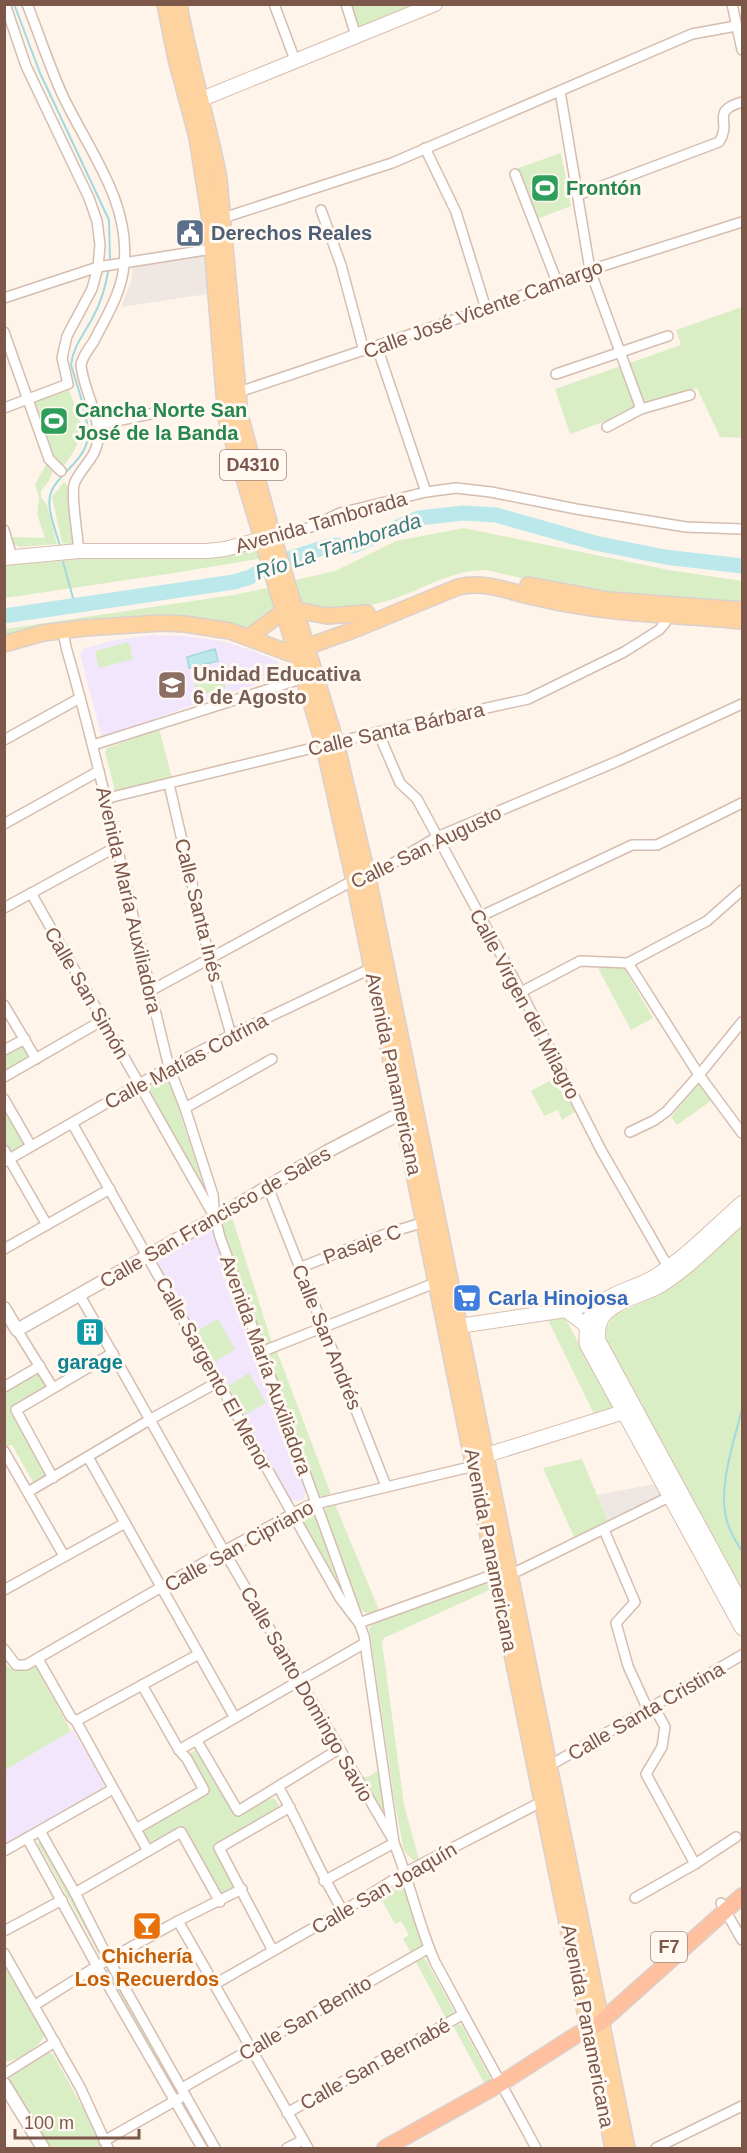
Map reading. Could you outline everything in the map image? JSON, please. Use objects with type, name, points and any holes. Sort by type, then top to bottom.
[{"type":"highway","name":"F7","points":[[723,1907],[742,1885]]},
{"type":"highway","name":"F7","points":[[385,2148],[500,2084],[591,2024],[688,1929],[742,1896]]},
{"type":"main road","name":"Avenida Panamericana","points":[[165,4],[176,59],[195,102]]},
{"type":"main road","name":"Avenida Panamericana","points":[[179,4],[195,102],[197,137],[217,220],[230,395]]},
{"type":"main road","points":[[195,102],[426,6]]},
{"type":"main road","name":"Avenida Panamericana","points":[[217,220],[212,249],[230,395],[247,442],[267,538],[330,744],[361,879],[478,1460],[549,1797],[613,2148]]},
{"type":"main road","name":"Avenida Tamborada","points":[[8,557],[79,551],[207,551],[225,549],[267,538]]},
{"type":"main road","points":[[300,643],[367,613],[461,576],[482,573],[567,593],[742,618]]},
{"type":"main road","points":[[4,644],[26,637],[114,625],[185,624],[206,626],[254,639],[300,643],[470,584],[490,585],[589,608],[666,616],[742,618]]},
{"type":"main road","points":[[254,639],[290,611],[327,616],[367,613]]},
{"type":"main road","name":"Avenida Panamericana","points":[[300,643],[304,678],[330,744]]},
{"type":"main road","name":"Avenida Panamericana","points":[[361,879],[372,968],[408,1110],[425,1222],[459,1326],[478,1460]]},
{"type":"main road","points":[[459,1326],[566,1310],[605,1299],[671,1272],[742,1203]]},
{"type":"main road","points":[[598,1340],[601,1318],[609,1309],[649,1291],[742,1216]]},
{"type":"main road","points":[[605,1299],[596,1308],[587,1328],[587,1345],[629,1410]]},
{"type":"main road","points":[[566,1310],[598,1340],[629,1410],[742,1628]]},
{"type":"main road","name":"Calle San Cipriano","points":[[478,1460],[629,1410]]},
{"type":"main road","points":[[674,1495],[742,1605]]},
{"type":"main road","name":"Avenida Panamericana","points":[[502,1573],[549,1766],[549,1797]]},
{"type":"main road","name":"Avenida Panamericana","points":[[591,2024],[627,2148]]},
{"type":"street","points":[[4,408],[68,384],[62,358],[67,336],[105,266],[97,221],[89,198],[26,66],[5,4]]},
{"type":"street","points":[[27,4],[62,93],[113,193],[120,216],[125,262],[122,280],[111,308],[82,357],[82,372],[97,425],[97,445],[89,462],[74,483],[79,551]]},
{"type":"street","points":[[274,4],[295,60]]},
{"type":"street","points":[[346,4],[356,36]]},
{"type":"street","points":[[732,4],[742,50]]},
{"type":"street","points":[[217,220],[392,163],[693,34],[738,24]]},
{"type":"street","points":[[560,91],[590,270],[641,409]]},
{"type":"street","points":[[578,195],[719,142],[724,136],[724,112],[728,106],[742,102]]},
{"type":"street","points":[[425,148],[456,212],[486,309]]},
{"type":"street","points":[[515,174],[557,282]]},
{"type":"street","points":[[321,210],[341,265],[364,351]]},
{"type":"street","name":"Calle José Vicente Camargo","points":[[230,395],[486,309],[590,270],[742,222]]},
{"type":"street","points":[[4,298],[105,266],[212,249]]},
{"type":"street","points":[[4,332],[50,459],[61,471]]},
{"type":"street","points":[[556,374],[668,336]]},
{"type":"street","points":[[377,346],[426,492]]},
{"type":"street","points":[[607,427],[641,409],[690,395]]},
{"type":"street","points":[[97,425],[155,413]]},
{"type":"street","name":"Avenida Tamborada","points":[[267,538],[311,527],[340,513],[426,492],[456,488],[491,492],[675,525],[742,529]]},
{"type":"street","points":[[4,530],[8,557]]},
{"type":"street","name":"Calle Santa Bárbara","points":[[104,799],[378,732],[528,699],[624,652],[659,630],[665,623],[666,616]]},
{"type":"street","name":"Avenida María Auxiliadora","points":[[63,631],[93,744],[104,799],[169,1067],[185,1108],[213,1195],[215,1218],[365,1643],[394,1843],[406,1872],[429,1948],[462,2015],[536,2148]]},
{"type":"street","points":[[93,744],[304,678]]},
{"type":"street","points":[[4,740],[80,698]]},
{"type":"street","name":"Calle San Augusto","points":[[150,991],[209,957],[437,837],[618,761],[742,704]]},
{"type":"street","name":"Calle Virgen del Milagro","points":[[378,732],[400,783],[417,799],[521,992],[601,1150],[671,1272]]},
{"type":"street","points":[[4,824],[99,771]]},
{"type":"street","name":"Calle Santa Inés","points":[[169,784],[209,957],[231,1035]]},
{"type":"street","points":[[479,917],[632,845],[657,845],[742,803]]},
{"type":"street","points":[[4,908],[116,847]]},
{"type":"street","points":[[521,992],[580,961],[628,963],[707,921],[742,890]]},
{"type":"street","name":"Calle San Simón","points":[[30,893],[215,1218]]},
{"type":"street","points":[[628,963],[699,1075],[742,1133]]},
{"type":"street","name":"Calle Matías Cotrina","points":[[6,1157],[31,1146],[169,1067],[372,968]]},
{"type":"street","points":[[4,1005],[36,1059]]},
{"type":"street","points":[[4,1077],[103,1020]]},
{"type":"street","points":[[630,1132],[655,1120],[667,1111],[742,1022]]},
{"type":"street","points":[[4,1050],[25,1039]]},
{"type":"street","points":[[185,1108],[272,1059]]},
{"type":"street","points":[[6,1104],[31,1146]]},
{"type":"street","name":"Calle San Francisco de Sales","points":[[17,1330],[328,1151],[408,1110]]},
{"type":"street","name":"Calle Sargento El Menor","points":[[72,1123],[340,1598],[359,1623]]},
{"type":"street","points":[[6,1157],[47,1225]]},
{"type":"street","name":"Calle San Andrés","points":[[268,1187],[386,1486]]},
{"type":"street","points":[[4,1249],[110,1190]]},
{"type":"street","name":"Pasaje C","points":[[299,1268],[388,1233],[425,1222]]},
{"type":"street","points":[[261,1352],[443,1280]]},
{"type":"street","name":"Calle Santo Domingo Savio","points":[[79,1294],[224,1551],[394,1843]]},
{"type":"street","points":[[4,1308],[54,1388]]},
{"type":"street","points":[[53,1478],[16,1410],[113,1353]]},
{"type":"street","points":[[4,1387],[40,1366]]},
{"type":"street","points":[[28,1492],[218,1382]]},
{"type":"street","points":[[4,1451],[64,1556]]},
{"type":"street","points":[[88,1458],[235,1718]]},
{"type":"street","name":"Calle San Cipriano","points":[[4,1649],[11,1661],[21,1666],[38,1659],[292,1512],[316,1502],[386,1486],[478,1460]]},
{"type":"street","points":[[359,1623],[502,1573],[518,1571],[674,1495]]},
{"type":"street","points":[[4,1590],[125,1523]]},
{"type":"street","points":[[604,1530],[635,1602],[616,1623],[628,1666],[651,1708],[665,1727],[662,1747],[646,1774],[695,1864]]},
{"type":"street","points":[[179,1750],[365,1643]]},
{"type":"street","points":[[76,1721],[199,1654]]},
{"type":"street","name":"Calle Santa Cristina","points":[[549,1766],[742,1656]]},
{"type":"street","points":[[38,1659],[71,1717],[76,1721],[148,1851]]},
{"type":"street","points":[[136,1829],[204,1790],[142,1685]]},
{"type":"street","points":[[197,1741],[238,1811],[279,1788],[339,1749]]},
{"type":"street","points":[[279,1788],[324,1881],[343,1911]]},
{"type":"street","points":[[4,1851],[113,1789]]},
{"type":"street","name":"Calle San Joaquín","points":[[215,1984],[406,1872],[549,1797]]},
{"type":"street","points":[[273,1951],[219,1848],[290,1807]]},
{"type":"street","points":[[40,1830],[75,1893],[108,1960],[215,2148]]},
{"type":"street","points":[[75,1893],[181,1832],[220,1902]]},
{"type":"street","points":[[635,1898],[695,1864],[736,1837]]},
{"type":"street","points":[[27,1838],[202,2148]]},
{"type":"street","points":[[324,1881],[394,1843]]},
{"type":"street","points":[[34,2005],[108,1960],[242,1889]]},
{"type":"street","points":[[4,1931],[62,1900]]},
{"type":"street","points":[[723,1907],[742,1940]]},
{"type":"street","points":[[178,1921],[305,2144]]},
{"type":"street","name":"Calle San Benito","points":[[106,2145],[251,2049],[429,1948]]},
{"type":"street","points":[[4,1953],[80,2087],[106,2145]]},
{"type":"street","name":"Calle San Bernabé","points":[[287,2113],[462,2015]]},
{"type":"street","points":[[4,2074],[55,2042]]},
{"type":"street","points":[[4,2084],[43,2148]]},
{"type":"street","points":[[656,2148],[742,2106]]},
{"type":"street","name":"Calle San Bernabé","points":[[286,2148],[305,2144]]},
{"type":"shaded area","points":[[203,252],[207,294],[121,307],[131,282],[133,266]]},
{"type":"shaded area","name":"Unidad Educativa 6 de Agosto","points":[[152,635],[186,636],[221,641],[278,661],[282,673],[276,678],[195,704],[102,738],[80,654],[85,648],[110,641]]},
{"type":"shaded area","points":[[208,1227],[212,1230],[305,1489],[304,1499],[299,1501],[291,1500],[156,1262],[157,1257]]},
{"type":"shaded area","points":[[654,1484],[661,1496],[608,1522],[597,1495]]},
{"type":"shaded area","points":[[73,1730],[104,1787],[5,1845],[5,1770]]},
{"type":"green space","points":[[415,4],[359,27],[351,5]]},
{"type":"green space","name":"Frontón","points":[[561,153],[571,206],[534,220],[516,169]]},
{"type":"green space","points":[[742,307],[742,438],[720,437],[697,388],[570,434],[555,389],[681,345],[676,330]]},
{"type":"green space","points":[[69,390],[81,430],[77,446],[63,467],[53,454],[32,403]]},
{"type":"green space","points":[[47,463],[53,471],[41,491],[41,497],[47,505],[57,544],[20,547],[14,544],[11,537],[45,538],[37,514],[39,497],[35,484]]},
{"type":"green space","points":[[64,482],[70,488],[73,542],[71,544],[62,543],[52,497]]},
{"type":"green space","points":[[464,528],[669,570],[742,581],[742,606],[570,589],[486,570],[459,574],[384,602],[343,608],[322,608],[301,605],[291,581],[335,571],[396,541]]},
{"type":"green space","points":[[258,547],[264,558],[5,598],[5,561],[53,557],[222,555]]},
{"type":"green space","points":[[272,587],[279,610],[248,630],[205,620],[5,638],[5,629],[233,595]]},
{"type":"green space","points":[[129,642],[133,659],[99,668],[95,651]]},
{"type":"green space","points":[[222,672],[226,688],[198,696],[193,679]]},
{"type":"green space","points":[[159,729],[172,778],[115,791],[105,752],[107,748]]},
{"type":"green space","points":[[598,968],[624,968],[653,1018],[631,1030]]},
{"type":"green space","points":[[23,1045],[31,1058],[5,1073],[5,1054]]},
{"type":"green space","points":[[163,1075],[168,1077],[205,1189],[145,1087]]},
{"type":"green space","points":[[557,1077],[575,1112],[562,1120],[558,1110],[544,1116],[531,1091]]},
{"type":"green space","points":[[699,1083],[712,1100],[677,1125],[671,1117]]},
{"type":"green space","points":[[4,1111],[28,1147],[11,1156],[5,1145]]},
{"type":"green space","points":[[231,1214],[272,1343],[265,1346],[262,1344],[218,1221]]},
{"type":"green space","points":[[742,1226],[742,1591],[608,1345],[605,1330],[614,1315],[659,1295]]},
{"type":"green space","points":[[560,1316],[566,1320],[616,1411],[596,1418],[547,1318]]},
{"type":"green space","points":[[218,1319],[235,1349],[215,1362],[197,1331]]},
{"type":"green space","points":[[276,1349],[331,1494],[322,1496],[317,1494],[266,1354]]},
{"type":"green space","points":[[41,1372],[49,1387],[13,1407],[47,1475],[33,1482],[12,1445],[5,1447],[4,1392]]},
{"type":"green space","points":[[249,1373],[266,1403],[245,1415],[228,1386]]},
{"type":"green space","points":[[582,1459],[608,1522],[575,1539],[543,1468]]},
{"type":"green space","points":[[334,1502],[379,1610],[368,1614],[360,1610],[325,1512],[326,1508]]},
{"type":"green space","points":[[313,1509],[345,1593],[302,1522],[302,1514]]},
{"type":"green space","points":[[490,1580],[492,1589],[384,1638],[382,1642],[404,1805],[419,1860],[413,1860],[404,1851],[395,1804],[369,1628],[375,1623]]},
{"type":"green space","points":[[4,1662],[16,1670],[36,1667],[71,1731],[5,1770]]},
{"type":"green space","points":[[195,1750],[199,1752],[239,1814],[269,1798],[275,1799],[279,1805],[278,1809],[217,1845],[233,1882],[232,1890],[224,1894],[219,1891],[184,1830],[148,1846],[139,1832],[202,1795],[187,1755]]},
{"type":"green space","points":[[380,1770],[385,1808],[383,1811],[380,1811],[361,1776],[369,1776]]},
{"type":"green space","points":[[40,1840],[106,1954],[102,1959],[38,1844]]},
{"type":"green space","points":[[401,1883],[406,1886],[422,1944],[420,1948],[411,1953],[403,1939],[409,1935],[401,1921],[395,1924],[379,1895]]},
{"type":"green space","points":[[4,1958],[45,2032],[36,2047],[16,2059],[5,2062]]},
{"type":"green space","points":[[423,1958],[454,2011],[454,2015],[447,2020],[416,1962]]},
{"type":"green space","points":[[108,1968],[176,2085],[174,2089],[105,1971]]},
{"type":"green space","points":[[459,2024],[490,2077],[490,2082],[485,2085],[454,2027]]},
{"type":"green space","points":[[47,2052],[53,2054],[105,2148],[51,2148],[9,2082],[11,2075]]},
{"type":"water","points":[[215,649],[218,661],[189,668],[187,657]]},
{"type":"waterway","points":[[14,4],[40,73],[109,220],[110,261]]},
{"type":"waterway","points":[[60,546],[51,514],[50,496],[57,482],[81,455],[88,438],[85,412],[71,365],[72,358],[99,305],[109,267]]},
{"type":"waterway","name":"Río La Tamborada","points":[[4,616],[234,582],[250,577],[275,563],[332,545],[353,546],[419,518],[463,513],[496,515],[595,543],[665,557],[742,566]]},
{"type":"waterway","points":[[63,562],[75,605]]},
{"type":"waterway","points":[[742,1409],[727,1468],[724,1499],[729,1527],[742,1552]]},
{"type":"place","name":"Frontón","points":[[545,188]]},
{"type":"place","name":"Derechos Reales","points":[[190,233]]},
{"type":"place","name":"Cancha Norte San José de la Banda","points":[[54,421]]},
{"type":"place","name":"Unidad Educativa 6 de Agosto","points":[[172,685]]},
{"type":"place","name":"Carla Hinojosa","points":[[467,1298]]},
{"type":"place","name":"garage","points":[[90,1332]]},
{"type":"place","name":"Chichería Los Recuerdos","points":[[147,1926]]}]
